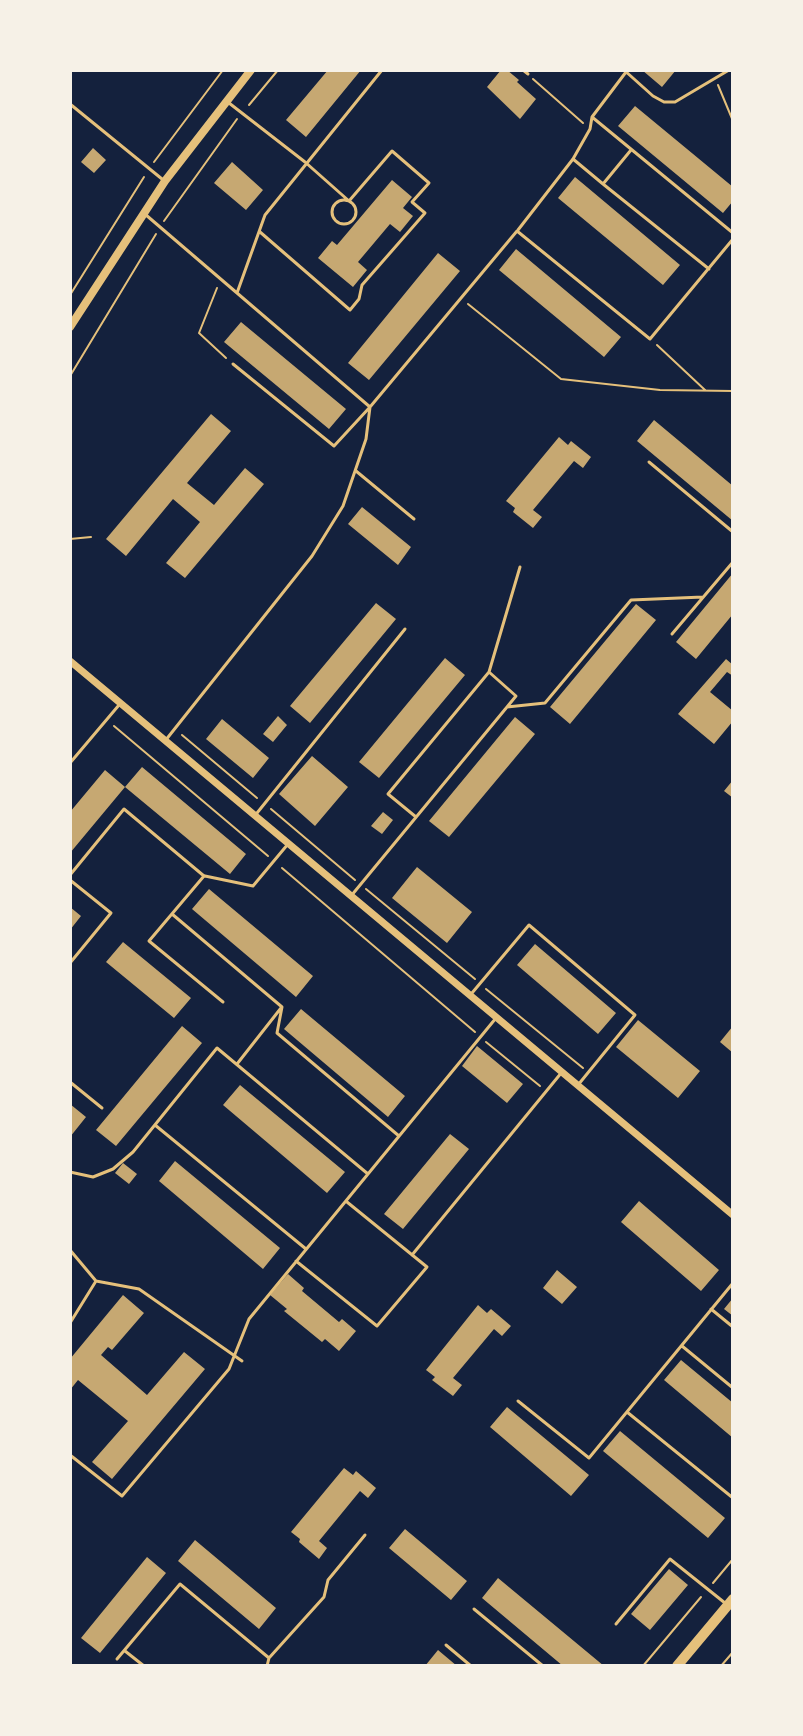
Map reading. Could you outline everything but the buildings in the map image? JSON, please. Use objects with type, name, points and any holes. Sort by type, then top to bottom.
[{"type":"main road","points":[[677,1666],[730,1602]]},
{"type":"street","points":[[70,327],[165,181],[251,70]]},
{"type":"street","points":[[70,661],[733,1215]]},
{"type":"lane","points":[[237,293],[265,215],[382,70]]},
{"type":"lane","points":[[523,70],[528,74]]},
{"type":"lane","points":[[233,364],[334,446],[517,231],[573,159],[590,129],[592,117],[625,71],[653,96],[664,102],[675,102],[729,70]]},
{"type":"lane","points":[[226,101],[305,162],[349,201],[356,211],[355,217],[345,224],[339,223],[334,219],[333,207],[337,202],[349,201],[392,151],[429,183],[412,202],[425,213],[362,285],[359,299],[350,310],[259,231]]},
{"type":"lane","points":[[70,104],[165,181]]},
{"type":"lane","points":[[517,231],[650,339],[733,236],[592,117]]},
{"type":"lane","points":[[603,184],[632,149]]},
{"type":"lane","points":[[573,159],[709,269]]},
{"type":"lane","points":[[144,213],[370,407]]},
{"type":"lane","points":[[165,741],[312,556],[343,506],[366,439],[370,407]]},
{"type":"lane","points":[[649,462],[733,532]]},
{"type":"lane","points":[[356,471],[414,519]]},
{"type":"lane","points":[[672,634],[733,562]]},
{"type":"lane","points":[[416,817],[388,794],[489,672],[520,567]]},
{"type":"lane","points":[[507,707],[545,703],[631,600],[703,597]]},
{"type":"lane","points":[[254,815],[405,629]]},
{"type":"lane","points":[[351,896],[516,696],[489,672]]},
{"type":"lane","points":[[70,763],[121,704]]},
{"type":"lane","points":[[70,963],[111,913],[70,878],[124,809],[204,876],[253,886],[288,844]]},
{"type":"lane","points":[[204,876],[149,941],[223,1002]]},
{"type":"lane","points":[[172,914],[282,1007]]},
{"type":"lane","points":[[470,995],[529,925],[635,1015],[578,1085]]},
{"type":"lane","points":[[282,1007],[277,1033],[399,1136]]},
{"type":"lane","points":[[237,1064],[282,1007]]},
{"type":"lane","points":[[70,1455],[122,1496],[229,1369],[249,1319],[497,1018]]},
{"type":"lane","points":[[70,1172],[93,1177],[113,1169],[133,1152],[217,1048],[368,1174]]},
{"type":"lane","points":[[412,1255],[562,1072]]},
{"type":"lane","points":[[70,1082],[102,1108]]},
{"type":"lane","points":[[155,1125],[306,1249]]},
{"type":"lane","points":[[296,1261],[377,1326],[427,1267],[346,1202]]},
{"type":"lane","points":[[70,1250],[96,1281],[139,1289],[242,1361]]},
{"type":"lane","points":[[70,1323],[96,1281]]},
{"type":"lane","points":[[518,1401],[589,1458],[733,1283]]},
{"type":"lane","points":[[711,1309],[733,1327]]},
{"type":"lane","points":[[682,1346],[733,1388]]},
{"type":"lane","points":[[627,1412],[733,1498]]},
{"type":"lane","points":[[267,1666],[269,1658],[324,1597],[328,1580],[365,1535]]},
{"type":"lane","points":[[616,1624],[670,1559],[730,1602]]},
{"type":"lane","points":[[117,1659],[180,1584],[269,1658]]},
{"type":"lane","points":[[474,1609],[543,1666]]},
{"type":"lane","points":[[446,1645],[471,1666]]},
{"type":"lane","points":[[125,1650],[144,1666]]},
{"type":"path","points":[[70,295],[149,168],[223,70]]},
{"type":"path","points":[[70,376],[161,226],[242,113],[278,70]]},
{"type":"path","points":[[528,74],[590,129]]},
{"type":"path","points":[[716,78],[733,121]]},
{"type":"path","points":[[221,279],[199,333],[233,364]]},
{"type":"path","points":[[461,298],[561,379],[660,390],[733,391]]},
{"type":"path","points":[[650,339],[706,390]]},
{"type":"path","points":[[70,539],[91,537]]},
{"type":"path","points":[[107,720],[547,1091]]},
{"type":"path","points":[[175,729],[588,1073]]},
{"type":"path","points":[[643,1666],[733,1559]]},
{"type":"path","points":[[721,1666],[733,1652]]}]
